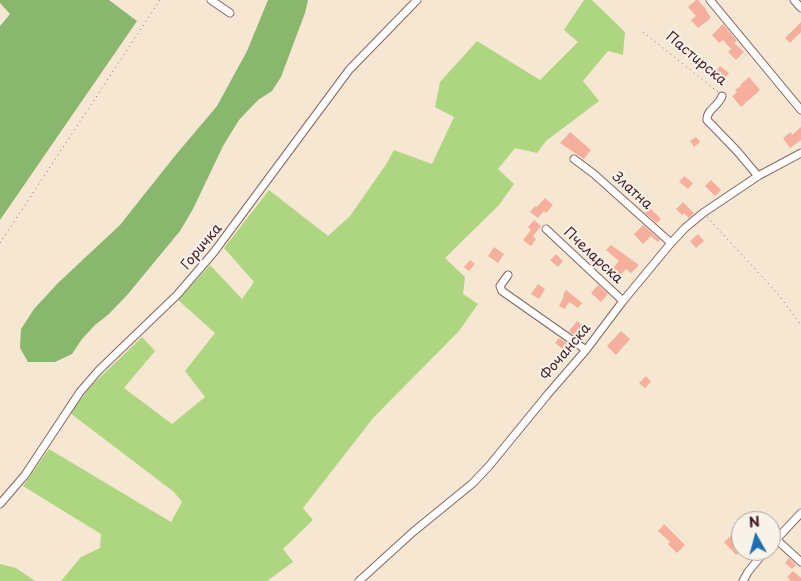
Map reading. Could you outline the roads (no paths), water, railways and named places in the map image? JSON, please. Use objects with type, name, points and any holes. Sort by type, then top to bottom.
[{"type":"street","points":[[211,0],[230,13]]},
{"type":"street","name":"Горичка","points":[[0,504],[25,475],[80,392],[99,370],[177,295],[202,266],[229,234],[348,70],[417,0]]},
{"type":"street","points":[[710,0],[801,110]]},
{"type":"street","points":[[794,0],[801,8]]},
{"type":"street","name":"Пастирска","points":[[722,96],[708,113],[707,120],[758,176]]},
{"type":"street","name":"Фочанска","points":[[359,581],[413,532],[472,483],[586,350],[623,301],[671,243],[704,213],[758,176],[801,153]]},
{"type":"street","name":"Златна","points":[[574,160],[594,174],[671,243]]},
{"type":"street","name":"Пчеларска","points":[[546,229],[623,301]]},
{"type":"street","points":[[508,275],[500,286],[502,291],[586,350]]},
{"type":"street","points":[[781,534],[801,513]]},
{"type":"street","points":[[781,547],[801,562]]},
{"type":"street","points":[[743,581],[757,561]]}]
